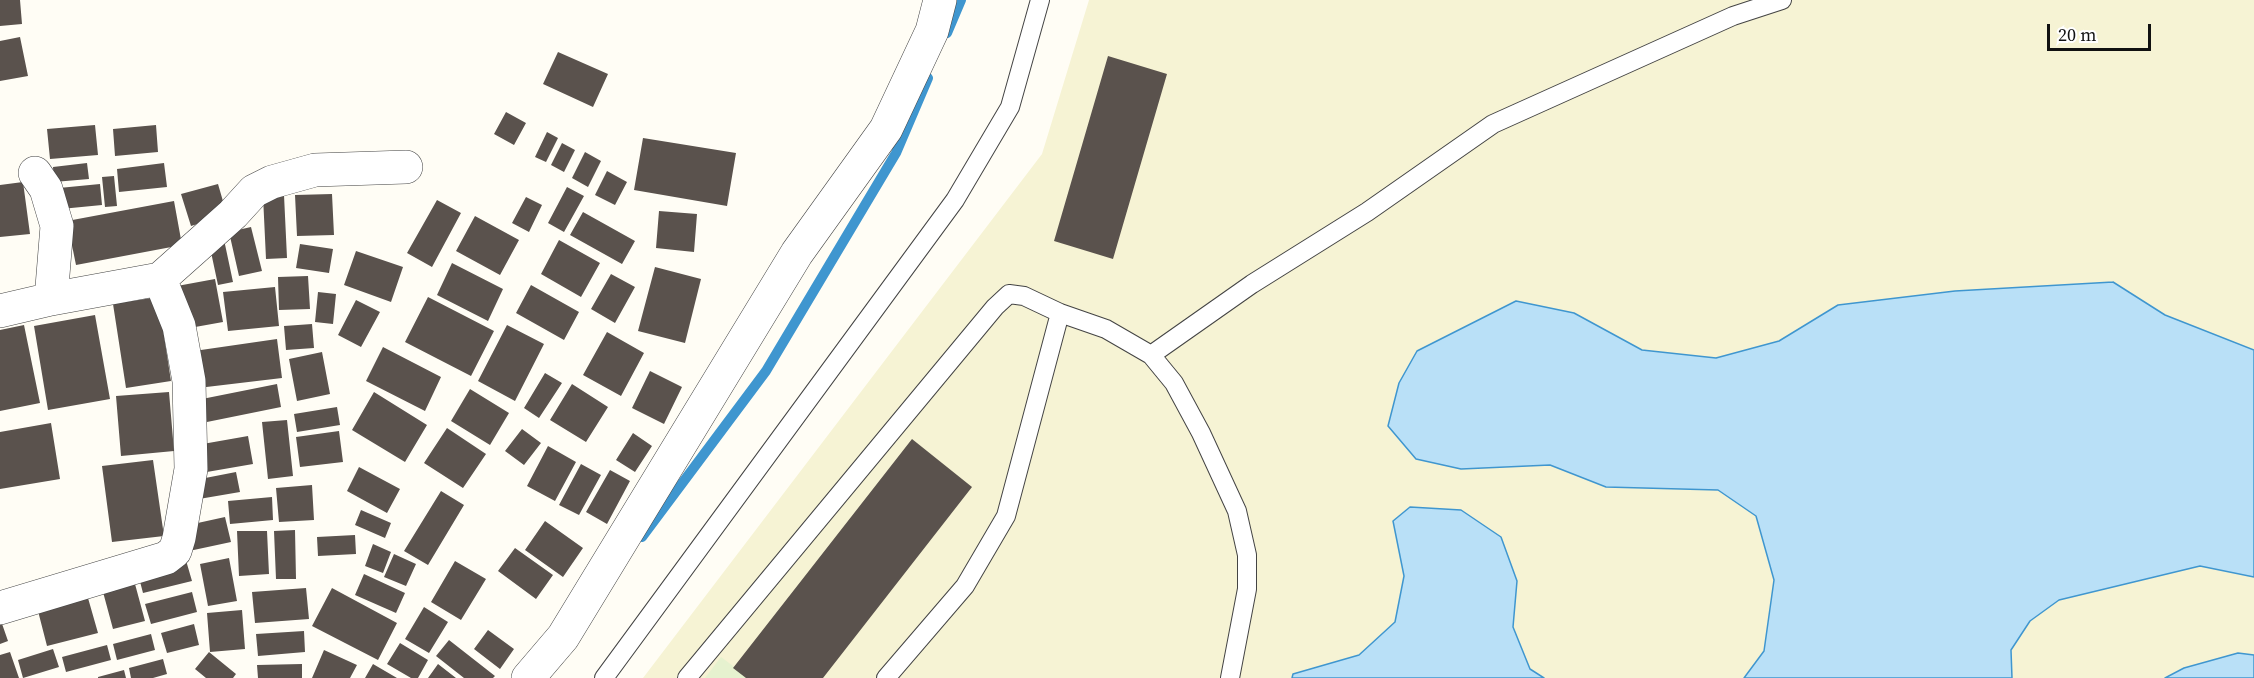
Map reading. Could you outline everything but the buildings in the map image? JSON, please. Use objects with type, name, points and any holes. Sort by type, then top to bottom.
[{"type":"street","points":[[528,678],[563,637],[797,253],[886,129],[932,31],[940,0]]},
{"type":"street","points":[[0,310],[160,279],[254,191],[272,182],[315,170],[406,167]]},
{"type":"street","points":[[35,173],[46,189],[57,226],[51,299]]},
{"type":"street","points":[[0,608],[166,558],[175,550],[191,469],[189,381],[179,326],[160,279]]},
{"type":"lane","points":[[604,678],[955,200],[1010,107],[1040,0]]},
{"type":"lane","points":[[1151,356],[1251,284],[1367,212],[1493,124],[1732,16],[1782,0]]},
{"type":"lane","points":[[687,678],[995,307],[1009,294],[1024,296],[1060,313],[1106,329],[1151,356],[1180,393],[1237,511],[1247,555],[1247,589],[1230,678]]},
{"type":"lane","points":[[886,678],[965,586],[1006,516],[1060,313]]},
{"type":"shaded area","points":[[1089,0],[2254,0],[2254,678],[643,678],[1042,154]]},
{"type":"green space","points":[[721,657],[749,678],[705,678]]},
{"type":"water","points":[[2113,282],[2165,315],[2254,350],[2254,577],[2200,566],[2059,600],[2030,621],[2011,650],[2012,678],[1744,678],[1764,651],[1774,580],[1756,516],[1718,490],[1606,487],[1550,465],[1461,469],[1416,459],[1388,426],[1399,383],[1417,351],[1516,301],[1574,313],[1642,350],[1716,358],[1779,341],[1838,305],[1955,291]]},
{"type":"water","points":[[1410,507],[1461,510],[1501,537],[1517,581],[1513,627],[1530,669],[1544,678],[1292,678],[1293,674],[1359,655],[1395,622],[1404,576],[1393,521]]},
{"type":"water","points":[[2238,653],[2254,655],[2254,678],[2165,678],[2184,668]]},
{"type":"waterway","points":[[947,33],[961,0]]},
{"type":"waterway","points":[[642,537],[766,371],[896,153],[928,78]]}]
